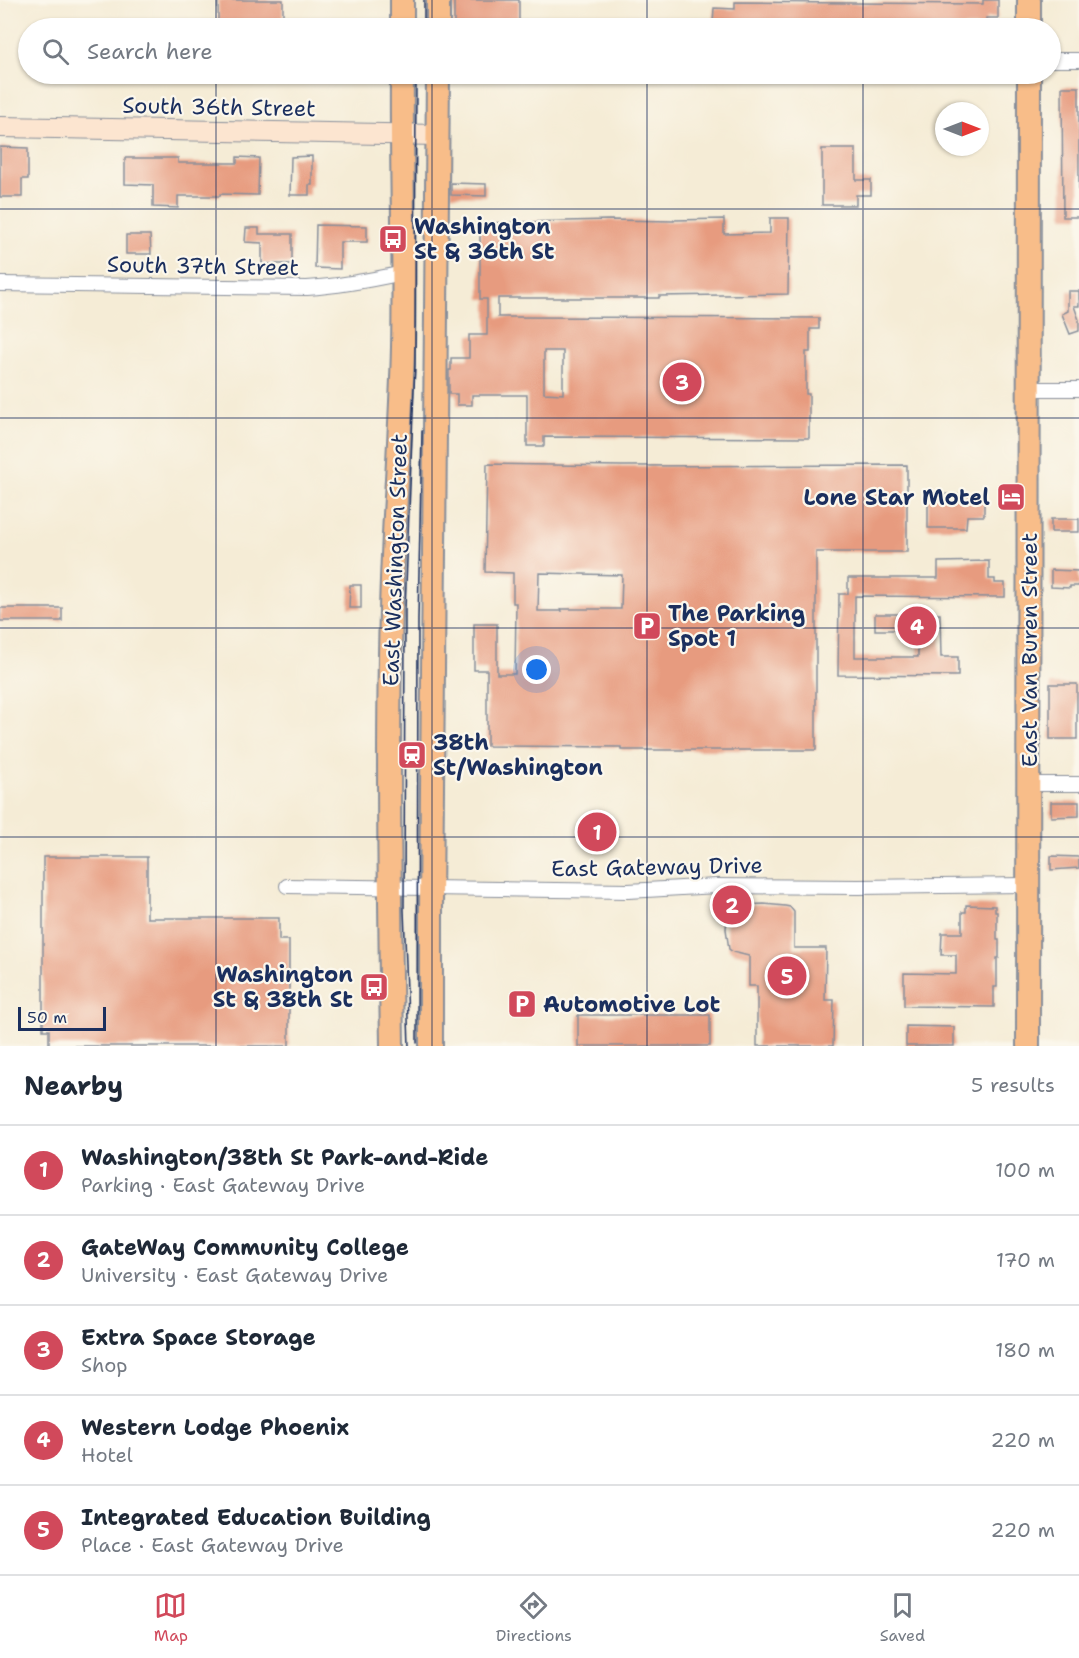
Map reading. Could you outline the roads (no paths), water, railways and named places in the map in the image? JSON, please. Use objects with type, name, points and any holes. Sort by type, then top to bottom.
[{"type":"main road","points":[[402,0],[402,18]]},
{"type":"main road","points":[[438,0],[438,18]]},
{"type":"main road","points":[[1029,0],[1029,18]]},
{"type":"main road","name":"East Washington Street","points":[[392,1046],[389,719],[391,610],[400,425],[403,273],[402,84]]},
{"type":"main road","name":"East Washington Street","points":[[431,1046],[438,84]]},
{"type":"main road","name":"East Van Buren Street","points":[[1028,1046],[1029,84]]},
{"type":"street","points":[[1061,60],[1079,60]]},
{"type":"street","name":"South 36th Street","points":[[0,127],[438,135]]},
{"type":"street","name":"South 37th Street","points":[[0,284],[307,288],[357,283],[403,273]]},
{"type":"street","points":[[1029,389],[1079,389]]},
{"type":"street","points":[[1028,784],[1079,784]]},
{"type":"street","name":"East Gateway Drive","points":[[287,886],[651,891],[717,886],[1028,885]]},
{"type":"tram line","points":[[424,0],[424,18]]},
{"type":"tram line","points":[[409,1046],[404,910],[405,609],[415,365],[416,84]]},
{"type":"tram line","points":[[417,1043],[418,619],[422,431]]},
{"type":"place","name":"Washington St & 36th St","points":[[393,239]]},
{"type":"place","name":"Extra Space Storage","points":[[682,382]]},
{"type":"place","name":"Lone Star Motel","points":[[1011,497]]},
{"type":"place","name":"The Parking Spot 1","points":[[647,626]]},
{"type":"place","name":"Western Lodge Phoenix","points":[[917,626]]},
{"type":"place","name":"38th St/Washington","points":[[412,755]]},
{"type":"place","name":"Washington/38th St Park-and-Ride","points":[[597,832]]},
{"type":"place","name":"GateWay Community College","points":[[732,905]]},
{"type":"place","name":"Integrated Education Building","points":[[787,976]]},
{"type":"place","name":"Washington St & 38th St","points":[[374,987]]},
{"type":"place","name":"Automotive Lot","points":[[522,1004]]}]
